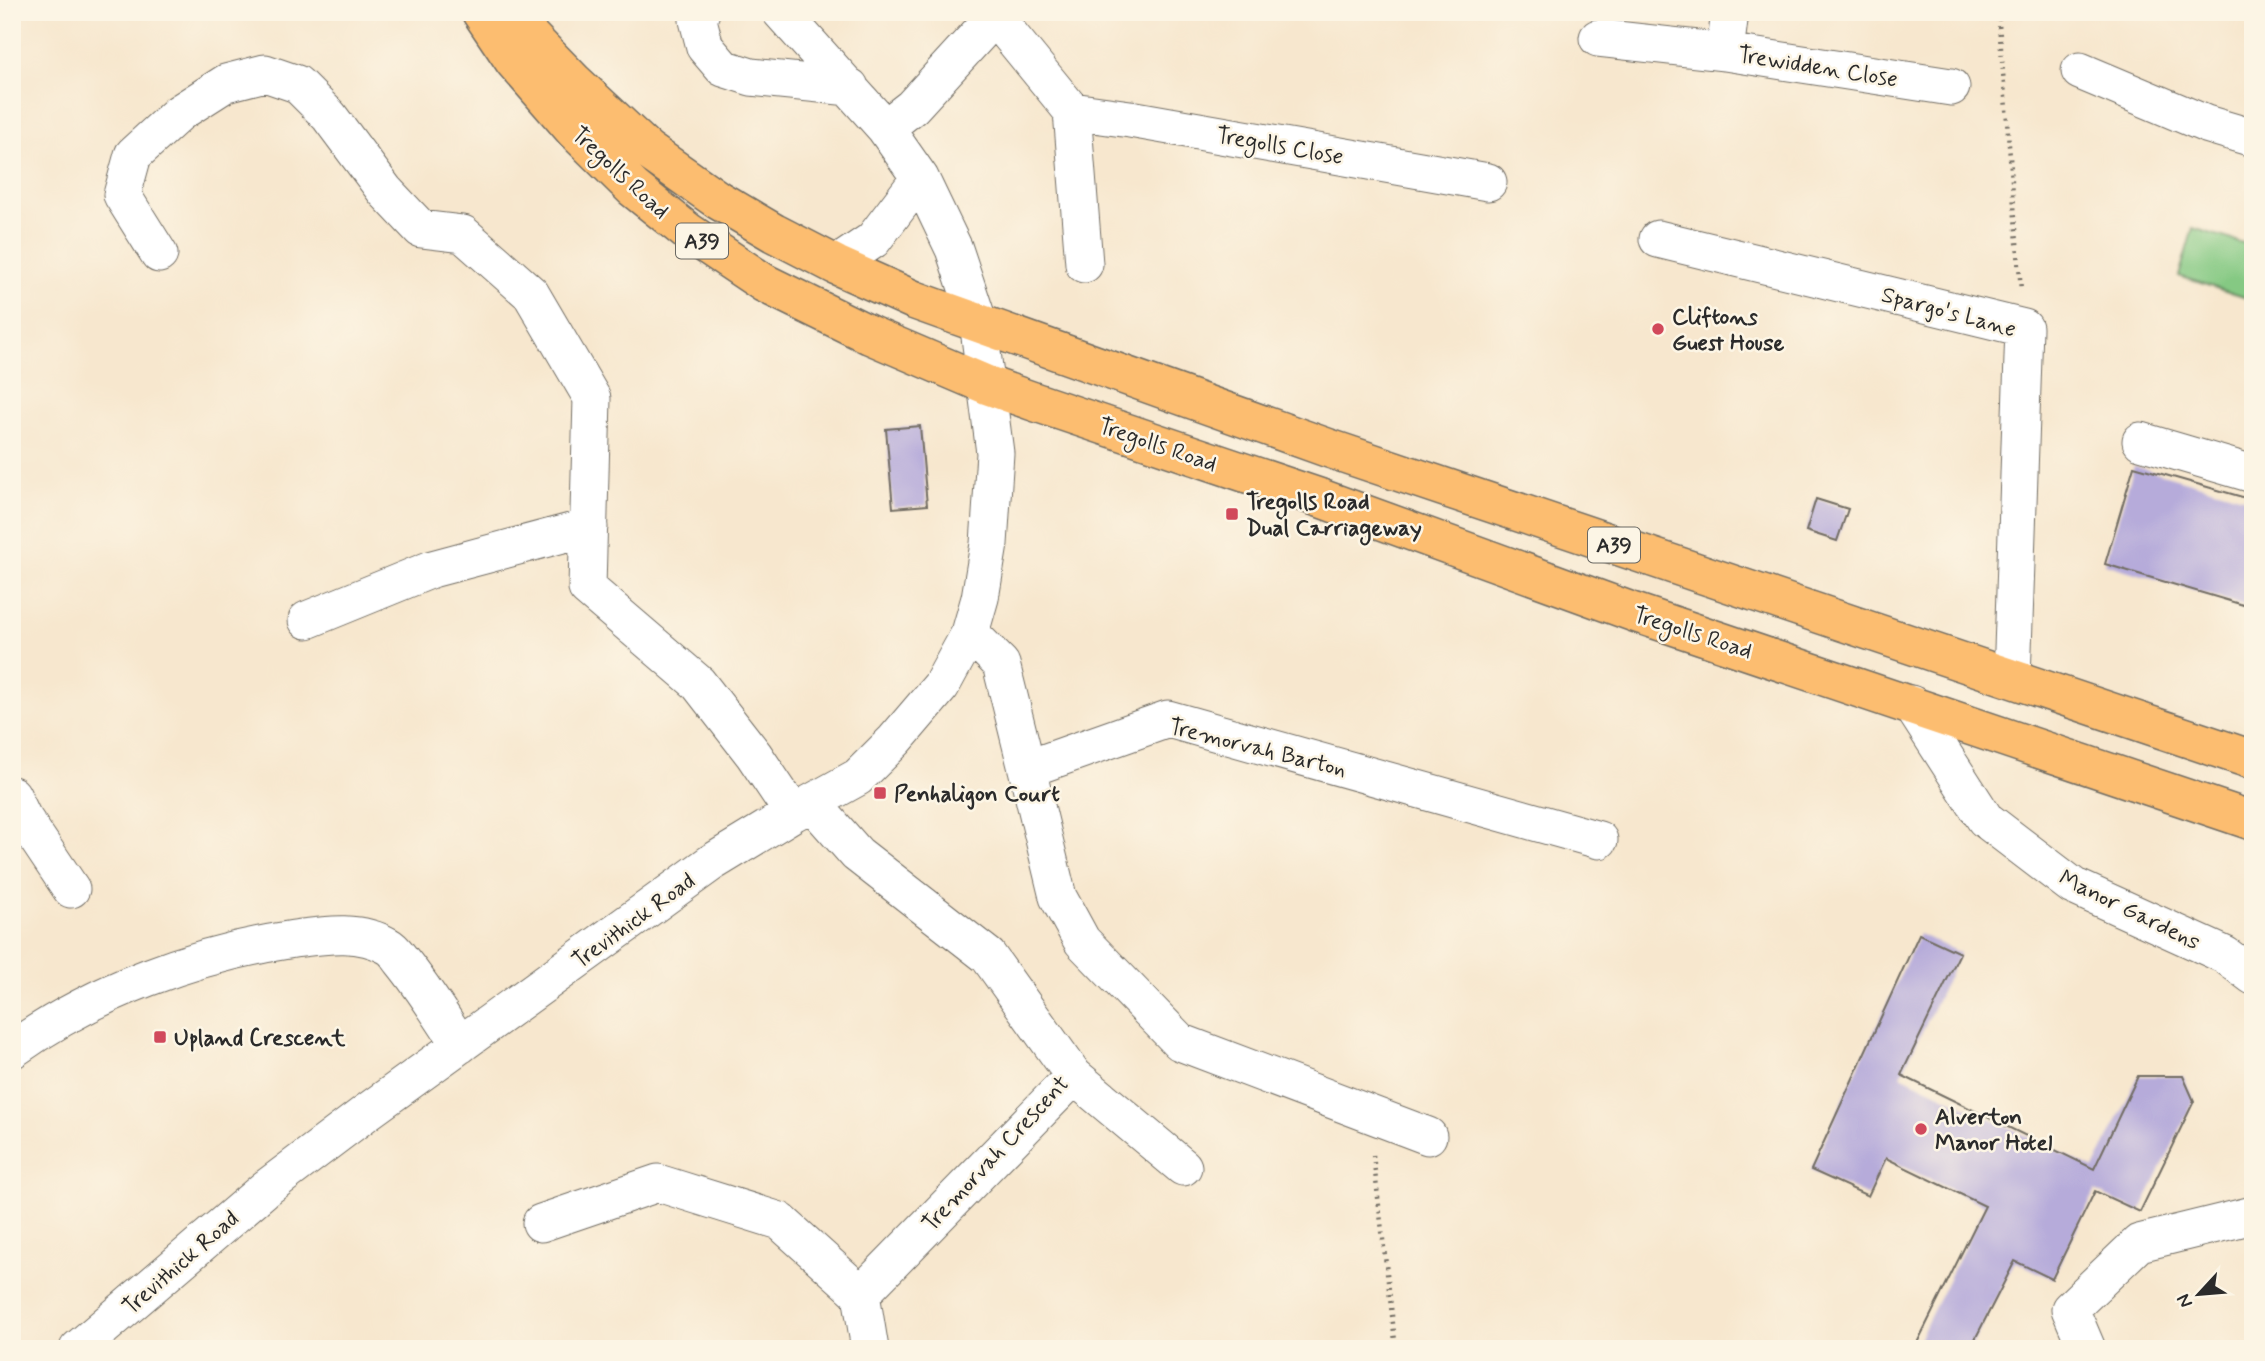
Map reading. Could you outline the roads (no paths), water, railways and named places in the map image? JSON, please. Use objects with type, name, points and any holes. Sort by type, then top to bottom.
[{"type":"highway","name":"Tregolls Road","points":[[481,12],[514,61],[575,131],[633,188],[688,232],[764,283],[870,335],[987,385],[1320,498],[1633,612],[2253,821]]},
{"type":"highway","name":"Tregolls Road","points":[[506,12],[574,82],[647,150],[718,200],[774,233],[836,265],[914,300],[1328,448],[2253,760]]},
{"type":"street","points":[[701,12],[698,20],[705,47],[723,68],[751,77],[850,86]]},
{"type":"street","name":"Trevithick Road","points":[[78,1349],[265,1189],[460,1045],[712,863],[858,777],[895,740],[941,686],[970,633],[980,598],[989,544],[995,453],[978,321],[954,249],[920,178],[885,128],[850,86],[781,12]]},
{"type":"street","name":"Trewidden Close","points":[[1730,12],[1725,52],[1951,87]]},
{"type":"street","points":[[885,128],[912,107],[998,15],[1072,111],[1084,264]]},
{"type":"street","points":[[1598,38],[1725,52]]},
{"type":"street","points":[[2080,71],[2206,124],[2253,138]]},
{"type":"street","points":[[159,254],[122,195],[133,155],[179,113],[226,83],[265,73],[297,84],[321,108],[385,191],[421,229],[463,234],[531,294],[592,398],[587,588],[698,683],[754,755],[802,808]]},
{"type":"street","name":"Tregolls Close","points":[[1072,111],[1488,182]]},
{"type":"street","points":[[836,265],[873,240],[920,178]]},
{"type":"street","name":"Spargo's Lane","points":[[1658,239],[2024,328],[2012,679]]},
{"type":"street","points":[[2141,441],[2253,474]]},
{"type":"street","points":[[307,620],[432,569],[589,527]]},
{"type":"street","points":[[970,633],[1001,664],[1058,897],[1083,941],[1180,1041],[1428,1136]]},
{"type":"street","name":"Manor Gardens","points":[[1911,704],[1985,819],[2073,886],[2225,955],[2253,976]]},
{"type":"street","name":"Tremorvah Barton","points":[[1027,769],[1168,719],[1599,840]]},
{"type":"street","points":[[12,795],[22,816],[71,889]]},
{"type":"street","name":"Tremorvah Crescent","points":[[802,808],[857,855],[988,956],[1074,1076],[862,1294]]},
{"type":"street","points":[[12,1050],[78,1010],[134,983],[181,965],[242,948],[346,934],[369,938],[390,946],[421,984],[460,1045]]},
{"type":"street","points":[[1074,1076],[1183,1167]]},
{"type":"street","points":[[541,1223],[658,1183],[780,1221],[862,1294],[870,1349]]},
{"type":"street","points":[[2087,1349],[2070,1309],[2138,1243],[2253,1215]]},
{"type":"place","name":"Cliftons Guest House","points":[[1658,329]]},
{"type":"place","name":"Tregolls Road Dual Carriageway","points":[[1232,514]]},
{"type":"place","name":"Penhaligon Court","points":[[880,793]]},
{"type":"place","name":"Upland Crescent","points":[[160,1037]]},
{"type":"place","name":"Alverton Manor Hotel","points":[[1921,1129]]}]
